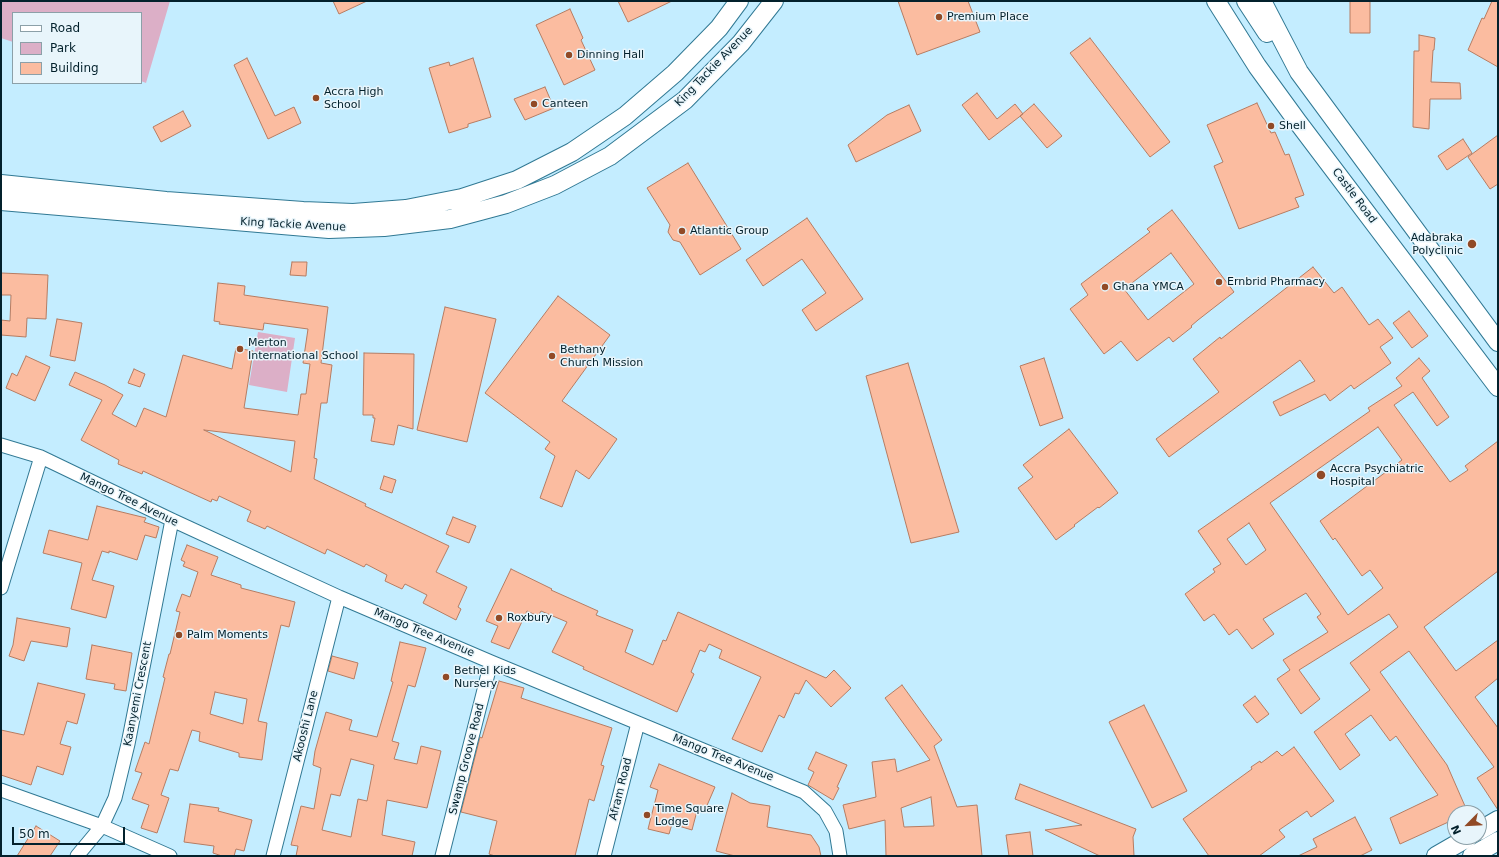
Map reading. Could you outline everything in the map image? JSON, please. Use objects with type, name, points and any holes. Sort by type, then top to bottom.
[{"type":"main road","name":"King Tackie Avenue","points":[[1,184],[166,201],[303,211],[353,213],[406,209],[462,198],[517,180],[572,152],[625,116],[674,73],[719,28],[739,1]]},
{"type":"main road","name":"King Tackie Avenue","points":[[1,201],[329,229],[384,227],[450,219],[506,204],[556,185],[610,156],[685,100],[741,43],[774,1]]},
{"type":"main road","name":"Castle Road","points":[[1216,1],[1257,66],[1296,121],[1498,387]]},
{"type":"main road","points":[[1246,1],[1262,27],[1299,72],[1498,342]]},
{"type":"main road","points":[[1262,1],[1299,72]]},
{"type":"main road","points":[[1487,826],[1498,820]]},
{"type":"main road","points":[[1472,856],[1498,841]]},
{"type":"main road","points":[[1436,856],[1455,845]]},
{"type":"street","name":"Mango Tree Avenue","points":[[1,445],[41,457],[338,597],[804,792],[825,811],[836,831],[840,856]]},
{"type":"street","points":[[1,588],[41,457]]},
{"type":"street","name":"Kaanyemi Crescent","points":[[77,856],[102,826],[114,798],[128,744],[172,520]]},
{"type":"street","name":"Akooshi Lane","points":[[273,856],[338,597]]},
{"type":"street","name":"Swamp Groove Road","points":[[442,856],[491,662]]},
{"type":"street","name":"Afram Road","points":[[604,856],[638,723]]},
{"type":"street","points":[[1,790],[102,826],[170,856]]},
{"type":"green space","points":[[1,1],[170,1],[146,83],[142,81],[142,12],[12,12],[12,42],[1,38]]},
{"type":"green space","points":[[258,332],[295,338],[287,392],[249,385]]},
{"type":"building","points":[[333,1],[367,1],[339,14]]},
{"type":"building","points":[[618,1],[672,1],[628,22]]},
{"type":"building","name":"Premium Place","points":[[898,1],[968,1],[980,32],[917,55]]},
{"type":"building","points":[[1350,1],[1370,1],[1370,33],[1350,33]]},
{"type":"building","points":[[1492,1],[1498,1],[1498,67],[1468,50],[1482,18],[1484,19]]},
{"type":"building","name":"Dinning Hall","points":[[570,9],[583,38],[581,40],[595,70],[564,85],[536,25]]},
{"type":"building","points":[[1419,35],[1435,38],[1431,82],[1460,83],[1461,99],[1430,99],[1429,129],[1413,127],[1414,51],[1419,51]]},
{"type":"building","points":[[1090,38],[1170,142],[1150,157],[1070,53]]},
{"type":"building","points":[[247,58],[275,116],[294,107],[301,123],[268,139],[234,65]]},
{"type":"building","points":[[473,58],[491,117],[468,124],[468,127],[449,133],[429,68],[449,62],[450,66]]},
{"type":"building","name":"Canteen","points":[[545,87],[554,108],[525,120],[514,99]]},
{"type":"building","points":[[977,93],[997,119],[1015,104],[1023,114],[989,140],[962,105]]},
{"type":"building","points":[[1257,103],[1271,133],[1275,132],[1285,155],[1289,154],[1304,195],[1295,198],[1299,207],[1239,229],[1214,166],[1223,162],[1207,125]]},
{"type":"building","points":[[1034,104],[1062,136],[1047,148],[1020,116]]},
{"type":"building","points":[[909,105],[921,131],[856,162],[848,145],[887,115]]},
{"type":"building","points":[[183,111],[191,126],[161,142],[153,127]]},
{"type":"building","points":[[1498,135],[1498,184],[1490,189],[1468,157]]},
{"type":"building","points":[[1463,139],[1472,153],[1447,170],[1438,156]]},
{"type":"building","points":[[688,163],[741,249],[700,275],[680,242],[673,240],[668,232],[670,225],[647,188]]},
{"type":"building","name":"Ghana YMCA","points":[[1172,210],[1234,292],[1173,342],[1169,337],[1137,361],[1121,341],[1104,354],[1070,309],[1088,295],[1081,284],[1150,232],[1147,229]],"holes":[[[1171,253],[1194,284],[1148,320],[1124,289]]]},
{"type":"building","points":[[807,218],[863,299],[816,331],[802,310],[826,293],[802,259],[763,286],[746,260]]},
{"type":"building","points":[[292,262],[307,262],[306,276],[290,275]]},
{"type":"building","points":[[1313,267],[1334,293],[1342,287],[1369,325],[1378,319],[1393,338],[1380,347],[1391,363],[1354,389],[1351,385],[1330,401],[1325,394],[1280,416],[1273,402],[1315,381],[1300,360],[1169,457],[1156,439],[1219,392],[1193,359]]},
{"type":"building","points":[[1,273],[48,275],[46,319],[27,318],[26,337],[1,335],[1,320],[10,321],[11,295],[1,295]]},
{"type":"building","points":[[218,283],[245,286],[244,295],[328,307],[321,363],[332,365],[327,403],[321,403],[314,458],[317,459],[314,479],[366,504],[365,506],[449,546],[436,572],[467,587],[458,607],[461,609],[456,620],[423,603],[427,595],[405,584],[402,589],[385,581],[387,575],[366,564],[364,567],[327,549],[325,554],[267,526],[265,529],[247,521],[251,511],[219,496],[217,501],[212,499],[211,502],[143,471],[142,474],[118,464],[119,460],[81,440],[102,400],[69,385],[75,372],[105,385],[123,395],[112,414],[136,427],[144,408],[166,417],[183,355],[232,369],[236,348],[253,351],[244,408],[298,415],[301,394],[306,394],[310,364],[303,363],[308,329],[264,323],[263,330],[219,324],[220,322],[214,321]],"holes":[[[204,430],[295,441],[291,472]]]},
{"type":"building","points":[[558,296],[610,335],[562,401],[617,439],[589,479],[576,470],[562,507],[540,498],[555,456],[545,449],[550,442],[485,393]]},
{"type":"building","points":[[445,307],[496,319],[467,442],[417,430]]},
{"type":"building","points":[[1409,311],[1428,336],[1412,348],[1393,323]]},
{"type":"building","points":[[57,319],[82,323],[75,361],[50,356]]},
{"type":"building","points":[[364,353],[414,354],[413,429],[398,425],[394,445],[371,441],[375,418],[373,418],[373,415],[363,415]]},
{"type":"building","points":[[26,356],[50,367],[35,401],[6,388],[12,373],[17,376]]},
{"type":"building","points":[[1044,358],[1063,418],[1040,426],[1020,366]]},
{"type":"building","points":[[1419,358],[1430,371],[1422,378],[1449,417],[1437,426],[1413,392],[1394,405],[1450,482],[1468,470],[1465,466],[1498,441],[1498,571],[1424,627],[1456,671],[1498,640],[1498,678],[1475,697],[1498,728],[1498,810],[1477,778],[1494,767],[1409,651],[1380,672],[1447,765],[1464,805],[1447,805],[1447,823],[1400,844],[1390,818],[1438,795],[1396,736],[1390,741],[1371,715],[1345,734],[1360,755],[1340,770],[1314,732],[1370,690],[1350,663],[1398,627],[1389,614],[1299,670],[1320,699],[1301,714],[1277,679],[1290,670],[1283,660],[1328,632],[1317,617],[1321,614],[1306,593],[1263,619],[1274,634],[1252,649],[1237,629],[1229,635],[1214,614],[1204,621],[1185,594],[1215,572],[1213,569],[1221,564],[1198,531],[1370,411],[1368,408],[1402,386],[1396,378]],"holes":[[[1378,427],[1402,460],[1320,521],[1333,540],[1335,538],[1362,576],[1370,570],[1383,588],[1348,615],[1270,503]],[[1249,523],[1266,550],[1246,565],[1227,539]]]},
{"type":"building","points":[[908,363],[959,532],[911,543],[866,376]]},
{"type":"building","points":[[134,369],[145,374],[140,387],[128,383]]},
{"type":"building","points":[[1069,429],[1118,493],[1056,540],[1018,488],[1033,477],[1023,465]]},
{"type":"building","points":[[384,476],[396,480],[392,493],[380,489]]},
{"type":"building","points":[[97,506],[146,518],[144,522],[159,527],[156,538],[145,535],[137,560],[109,551],[109,553],[102,551],[92,580],[114,586],[106,618],[71,609],[82,563],[43,553],[49,530],[88,540]]},
{"type":"building","points":[[453,517],[476,526],[469,543],[446,534]]},
{"type":"building","points":[[187,545],[218,557],[211,575],[241,585],[241,588],[295,602],[289,627],[281,625],[258,721],[267,723],[262,760],[239,757],[239,753],[199,741],[200,732],[192,730],[178,771],[170,769],[161,795],[169,798],[157,833],[141,828],[149,805],[132,799],[142,773],[135,771],[145,742],[149,744],[165,678],[163,677],[180,612],[176,611],[182,594],[190,597],[198,572],[183,566],[185,562],[181,560]],"holes":[[[215,692],[247,699],[243,724],[210,714]]]},
{"type":"building","points":[[511,569],[552,589],[551,590],[598,611],[596,615],[633,630],[625,652],[653,665],[663,640],[666,641],[678,612],[826,678],[834,670],[851,688],[831,707],[806,680],[799,694],[795,693],[784,718],[779,715],[762,752],[732,739],[761,677],[719,658],[722,650],[709,644],[705,652],[700,650],[691,672],[694,674],[677,712],[583,669],[584,667],[552,652],[567,622],[541,611],[538,616],[527,611],[509,649],[491,642],[498,626],[486,621]]},
{"type":"building","points":[[17,618],[70,628],[67,647],[31,641],[24,661],[9,656],[13,645]]},
{"type":"building","points":[[400,642],[426,648],[415,687],[408,685],[392,741],[399,743],[394,759],[417,764],[421,746],[441,751],[427,808],[387,800],[382,835],[415,842],[412,856],[296,856],[298,846],[291,845],[301,806],[314,809],[321,768],[313,765],[315,751],[326,712],[352,720],[349,730],[377,737],[393,682],[391,681]],"holes":[[[351,759],[374,765],[367,801],[358,799],[351,837],[322,830],[331,794],[340,796]]]},
{"type":"building","points":[[92,645],[132,653],[126,691],[114,689],[115,684],[86,679]]},
{"type":"building","points":[[332,656],[358,663],[354,679],[328,671]]},
{"type":"building","points":[[499,681],[524,688],[521,698],[612,728],[601,765],[604,766],[594,801],[589,799],[575,856],[495,856],[489,854],[497,821],[461,812],[480,737],[482,738]]},
{"type":"building","points":[[38,683],[85,694],[77,724],[67,721],[60,744],[71,747],[63,775],[37,766],[31,785],[1,775],[1,730],[24,735]]},
{"type":"building","points":[[902,685],[942,740],[934,746],[957,807],[977,805],[982,856],[886,856],[885,820],[849,829],[843,805],[876,797],[872,762],[895,759],[897,772],[930,760],[885,698]],"holes":[[[931,797],[934,826],[904,827],[901,808]]]},
{"type":"building","points":[[1255,696],[1269,714],[1257,723],[1243,705]]},
{"type":"building","points":[[1144,705],[1187,791],[1152,808],[1109,722]]},
{"type":"building","points":[[1294,747],[1334,801],[1311,817],[1307,811],[1279,830],[1285,837],[1259,856],[1209,856],[1183,819],[1252,769],[1251,767],[1260,761],[1261,763],[1277,751],[1282,756]]},
{"type":"building","points":[[816,752],[847,765],[833,800],[808,785],[814,772],[808,769]]},
{"type":"building","points":[[659,764],[715,787],[705,810],[698,807],[692,830],[672,824],[669,834],[648,829],[658,790],[650,787]]},
{"type":"building","points":[[1020,784],[1136,829],[1133,837],[1134,856],[1100,856],[1045,830],[1082,825],[1015,799]]},
{"type":"building","points":[[732,793],[750,803],[770,806],[767,827],[811,835],[819,847],[821,856],[735,856],[716,851]]},
{"type":"building","points":[[190,804],[219,808],[218,811],[252,820],[244,851],[236,849],[234,856],[222,856],[213,853],[214,846],[184,842]]},
{"type":"building","points":[[1355,817],[1372,850],[1360,856],[1298,856],[1317,847],[1313,839]]},
{"type":"building","points":[[36,826],[60,841],[50,856],[17,856]]},
{"type":"building","points":[[1030,832],[1033,856],[1009,856],[1006,835]]},
{"type":"place","name":"Premium Place","points":[[939,17]]},
{"type":"place","name":"Dinning Hall","points":[[569,55]]},
{"type":"place","name":"Accra High School","points":[[316,98]]},
{"type":"place","name":"Canteen","points":[[534,104]]},
{"type":"place","name":"Shell","points":[[1271,126]]},
{"type":"place","name":"Atlantic Group","points":[[682,231]]},
{"type":"place","name":"Adabraka Polyclinic","points":[[1472,244]]},
{"type":"place","name":"Ernbrid Pharmacy","points":[[1219,282]]},
{"type":"place","name":"Ghana YMCA","points":[[1105,287]]},
{"type":"place","name":"Merton International School","points":[[240,349]]},
{"type":"place","name":"Bethany Church Mission","points":[[552,356]]},
{"type":"place","name":"Accra Psychiatric Hospital","points":[[1321,475]]},
{"type":"place","name":"Roxbury","points":[[499,618]]},
{"type":"place","name":"Palm Moments","points":[[179,635]]},
{"type":"place","name":"Bethel Kids Nursery","points":[[446,677]]},
{"type":"place","name":"Time Square Lodge","points":[[647,815]]}]
